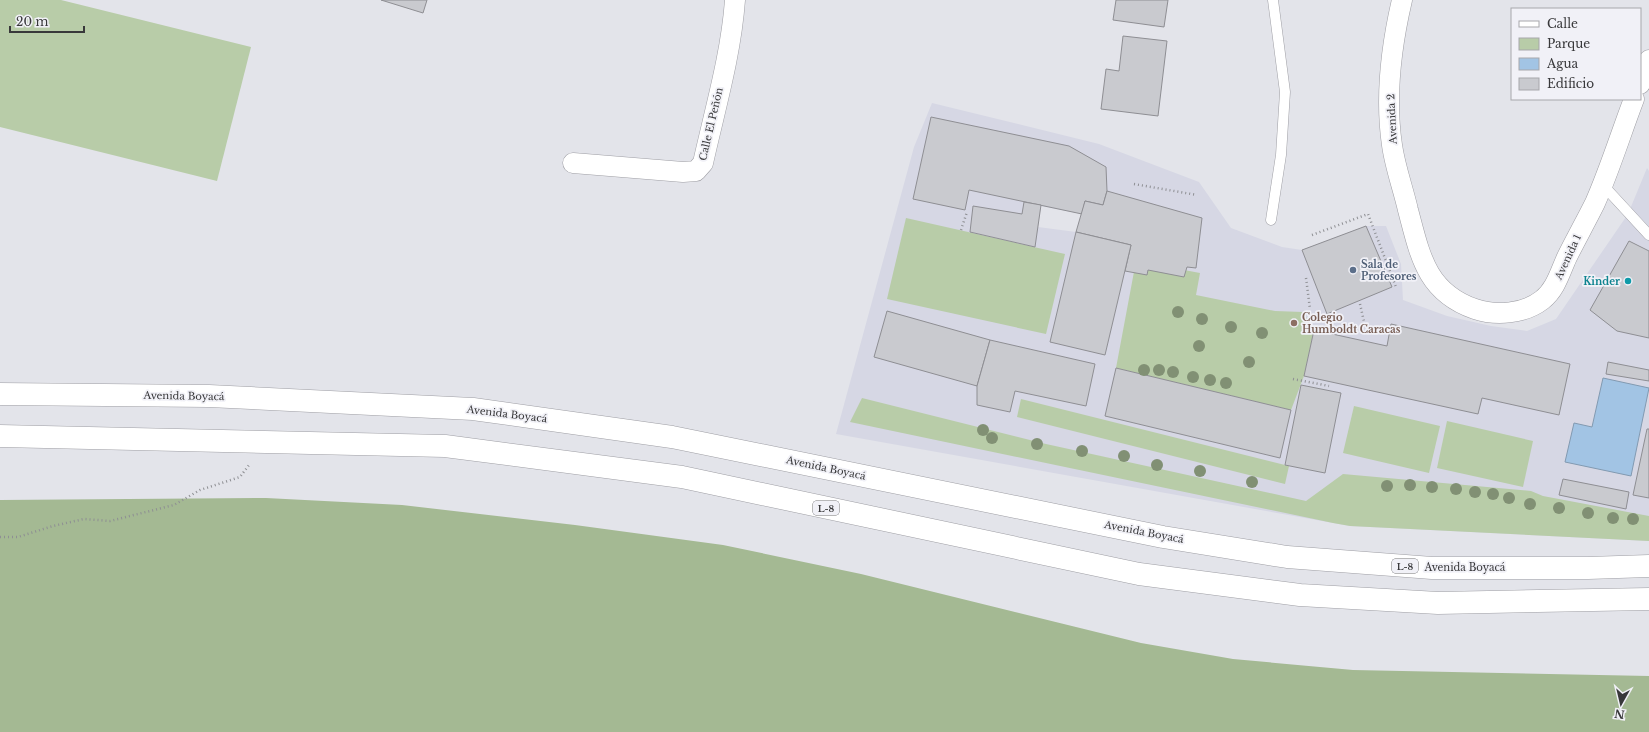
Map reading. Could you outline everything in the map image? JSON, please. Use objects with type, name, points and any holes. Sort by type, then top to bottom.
[{"type":"highway","name":"Avenida Boyacá","points":[[0,394],[209,396],[473,409],[672,436],[1133,531],[1287,557],[1432,568],[1588,568],[1649,566]]},
{"type":"highway","name":"L-8","points":[[0,436],[445,446],[682,477],[1139,574],[1300,595],[1438,603],[1649,599]]},
{"type":"street","name":"Calle El Peñón","points":[[573,163],[683,172],[696,171],[703,163],[705,156],[733,25],[735,0]]},
{"type":"street","name":"Avenida 2","points":[[1402,0],[1393,39],[1389,103],[1392,145],[1415,237]]},
{"type":"street","points":[[1641,81],[1649,60]]},
{"type":"street","name":"Avenida 1","points":[[1415,237],[1421,258],[1430,276],[1444,292],[1462,304],[1482,311],[1503,313],[1526,309],[1543,300],[1555,286],[1566,259],[1595,203],[1634,100]]},
{"type":"lane","points":[[1271,220],[1281,155],[1285,92],[1273,0]]},
{"type":"lane","points":[[1602,184],[1628,214],[1649,235]]},
{"type":"path","points":[[1134,184],[1197,195]]},
{"type":"path","points":[[961,230],[967,212]]},
{"type":"path","points":[[1312,235],[1368,214],[1396,287]]},
{"type":"path","points":[[1306,278],[1310,309]]},
{"type":"path","points":[[1360,304],[1365,326]]},
{"type":"path","points":[[1292,379],[1329,386]]},
{"type":"path","points":[[0,537],[18,537],[53,526],[84,519],[110,521],[174,505],[200,490],[240,477],[266,442]]},
{"type":"shaded area","name":"Colegio Humboldt Caracas","points":[[932,103],[1099,144],[1199,182],[1231,228],[1282,247],[1302,250],[1366,226],[1386,226],[1401,264],[1403,300],[1447,316],[1491,326],[1527,331],[1556,319],[1628,214],[1647,168],[1649,171],[1649,541],[1350,526],[836,434],[914,147]],"holes":[[[1041,206],[1082,214],[1184,277],[1146,275],[1125,271],[1105,355],[1076,232],[1038,227]]]},
{"type":"green space","points":[[0,0],[61,0],[251,47],[217,181],[0,127]]},
{"type":"green space","points":[[906,218],[1065,254],[1046,334],[887,299]]},
{"type":"green space","points":[[1136,261],[1200,273],[1196,295],[1275,311],[1303,312],[1314,330],[1304,376],[1291,410],[1116,368]]},
{"type":"green space","points":[[862,398],[1046,444],[1306,501],[1343,474],[1531,491],[1543,496],[1649,516],[1649,541],[1350,526],[1333,523],[850,422]]},
{"type":"green space","points":[[1021,399],[1289,466],[1285,484],[1017,417]]},
{"type":"green space","points":[[1354,406],[1440,426],[1429,473],[1343,453]]},
{"type":"green space","points":[[1447,421],[1533,441],[1523,487],[1437,468]]},
{"type":"green space","points":[[266,498],[402,505],[575,525],[723,545],[861,574],[1141,643],[1233,659],[1353,670],[1649,676],[1649,732],[0,732],[0,500]]},
{"type":"water","points":[[1603,378],[1649,388],[1631,476],[1565,462],[1574,423],[1592,427]]},
{"type":"building","points":[[381,0],[427,0],[423,13]]},
{"type":"building","points":[[1116,0],[1168,0],[1164,27],[1113,20]]},
{"type":"building","points":[[1123,36],[1167,41],[1158,116],[1101,109],[1106,69],[1119,71]]},
{"type":"building","points":[[931,117],[1069,146],[1106,167],[1107,191],[1103,205],[1085,201],[1082,214],[969,190],[965,210],[913,199]]},
{"type":"building","points":[[1107,191],[1202,218],[1196,268],[1187,267],[1184,277],[1148,270],[1147,275],[1125,271],[1131,245],[1076,232],[1085,201],[1103,205]]},
{"type":"building","points":[[1024,202],[1041,205],[1035,247],[970,232],[973,206],[1022,214]]},
{"type":"building","points":[[1366,226],[1392,287],[1327,314],[1302,250]]},
{"type":"building","points":[[1076,232],[1131,245],[1105,355],[1050,342]]},
{"type":"building","name":"Kinder","points":[[1629,241],[1649,251],[1649,338],[1617,331],[1590,310]]},
{"type":"building","points":[[887,311],[990,340],[977,386],[874,357]]},
{"type":"building","points":[[1391,324],[1570,364],[1559,415],[1482,398],[1478,414],[1304,376],[1314,330],[1387,346]]},
{"type":"building","points":[[990,340],[1095,364],[1086,406],[1015,391],[1010,412],[977,405],[977,386]]},
{"type":"building","points":[[1608,362],[1649,370],[1649,381],[1606,374]]},
{"type":"building","points":[[1116,368],[1291,410],[1280,458],[1105,416]]},
{"type":"building","points":[[1301,385],[1341,393],[1325,473],[1285,465]]},
{"type":"building","points":[[1647,429],[1649,429],[1649,498],[1633,495]]},
{"type":"building","points":[[1563,479],[1629,492],[1626,509],[1559,495]]},
{"type":"place","name":"Sala de Profesores","points":[[1353,270]]},
{"type":"place","name":"Kinder","points":[[1628,281]]},
{"type":"place","name":"Colegio Humboldt Caracas","points":[[1294,323]]}]
